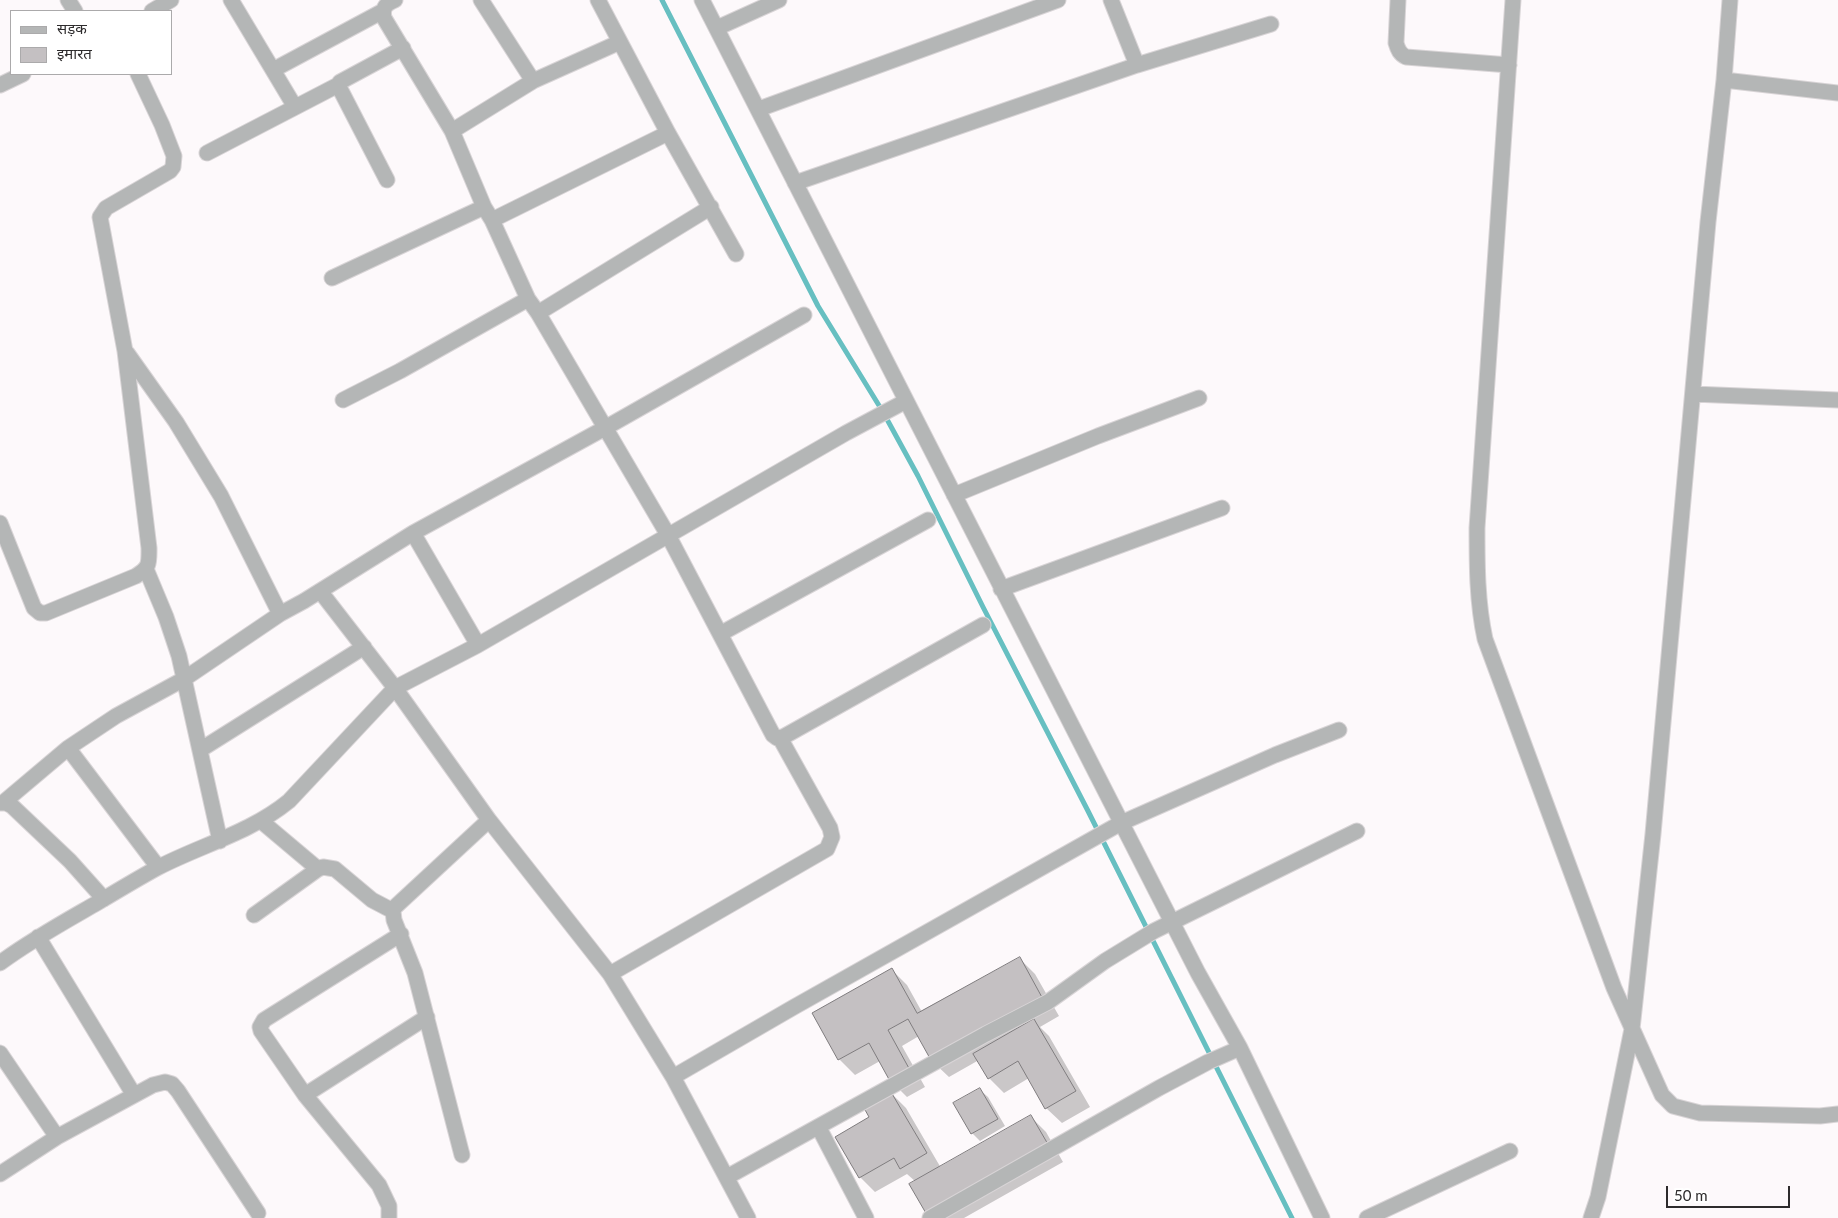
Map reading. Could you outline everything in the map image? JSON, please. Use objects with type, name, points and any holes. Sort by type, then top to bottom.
[{"type":"street","points":[[154,10],[171,0]]},
{"type":"street","points":[[231,0],[294,106]]},
{"type":"street","points":[[273,70],[383,11],[384,7],[395,0]]},
{"type":"street","points":[[481,0],[533,81]]},
{"type":"street","points":[[598,0],[668,133],[712,207],[736,254]]},
{"type":"street","points":[[702,0],[759,109],[901,404],[954,495],[1001,589],[1109,830],[1171,921],[1240,1048],[1322,1218]]},
{"type":"street","points":[[717,28],[779,0]]},
{"type":"street","points":[[759,109],[1058,0]]},
{"type":"street","points":[[1111,0],[1137,66]]},
{"type":"street","points":[[1398,0],[1396,43],[1402,55],[1406,57],[1509,65]]},
{"type":"street","points":[[1514,0],[1477,528],[1480,616],[1485,639],[1614,988],[1662,1095],[1673,1106],[1700,1113],[1820,1116],[1838,1114]]},
{"type":"street","points":[[1591,1218],[1598,1196],[1632,1029],[1653,834],[1730,0]]},
{"type":"street","points":[[383,11],[384,18],[452,132],[484,207],[492,220],[528,299],[668,535],[774,735],[780,738],[830,828],[832,837],[828,848],[610,974]]},
{"type":"street","points":[[795,183],[1137,66],[1271,24]]},
{"type":"street","points":[[452,132],[533,81],[620,42]]},
{"type":"street","points":[[207,152],[338,85],[340,82],[402,48]]},
{"type":"street","points":[[0,85],[21,75]]},
{"type":"street","points":[[0,524],[34,608],[40,613],[46,613],[136,576],[146,569],[148,565],[149,548],[125,351],[100,217],[106,208],[170,171],[174,162],[174,156],[162,125],[138,75]]},
{"type":"street","points":[[1724,80],[1838,93]]},
{"type":"street","points":[[338,85],[388,180]]},
{"type":"street","points":[[492,220],[668,133]]},
{"type":"street","points":[[332,278],[484,207]]},
{"type":"street","points":[[538,313],[712,207]]},
{"type":"street","points":[[343,400],[400,371],[528,299]]},
{"type":"street","points":[[2,803],[68,748],[116,716],[184,679],[280,614],[413,533],[605,428],[804,315]]},
{"type":"street","points":[[125,351],[176,422],[221,496],[280,614]]},
{"type":"street","points":[[1693,394],[1838,400]]},
{"type":"street","points":[[954,495],[1098,436],[1199,398]]},
{"type":"street","points":[[0,963],[38,937],[158,867],[262,821],[289,801],[396,688],[478,645],[668,535],[901,404]]},
{"type":"street","points":[[1001,589],[1222,508]]},
{"type":"street","points":[[720,634],[928,520]]},
{"type":"street","points":[[413,533],[478,645]]},
{"type":"street","points":[[146,569],[172,633],[220,841]]},
{"type":"street","points":[[320,591],[396,688],[489,820],[610,974],[673,1077],[748,1218]]},
{"type":"street","points":[[780,738],[983,625]]},
{"type":"street","points":[[200,750],[364,647]]},
{"type":"street","points":[[673,1077],[794,1006],[1109,830],[1275,755],[1339,730]]},
{"type":"street","points":[[68,748],[158,867]]},
{"type":"street","points":[[2,803],[12,806],[70,861],[104,899]]},
{"type":"street","points":[[462,1155],[415,973],[394,920],[393,911],[398,904],[489,820]]},
{"type":"street","points":[[262,821],[318,868]]},
{"type":"street","points":[[726,1177],[1048,1002],[1105,961],[1171,921],[1358,831]]},
{"type":"street","points":[[254,915],[318,868],[323,867],[335,868],[372,900],[393,911]]},
{"type":"street","points":[[389,1218],[389,1206],[379,1185],[304,1095],[261,1031],[264,1020],[401,934]]},
{"type":"street","points":[[38,937],[134,1095]]},
{"type":"street","points":[[304,1095],[427,1018]]},
{"type":"street","points":[[930,1218],[1208,1062],[1240,1048]]},
{"type":"street","points":[[0,1053],[57,1137]]},
{"type":"street","points":[[0,1174],[57,1137],[134,1095],[159,1083],[172,1084],[258,1213]]},
{"type":"street","points":[[819,1128],[866,1218]]},
{"type":"street","points":[[1367,1218],[1510,1150]]},
{"type":"building","points":[[1020,957],[1044,1001],[932,1062],[908,1019],[888,1030],[911,1072],[891,1083],[869,1043],[838,1060],[812,1013],[892,968],[917,1013]]},
{"type":"building","points":[[1034,1019],[1076,1091],[1045,1109],[1018,1061],[988,1079],[973,1054]]},
{"type":"building","points":[[980,1088],[998,1119],[971,1134],[953,1103]]},
{"type":"building","points":[[891,1092],[927,1153],[900,1169],[894,1158],[859,1178],[835,1137],[869,1117],[864,1108]]},
{"type":"building","points":[[1031,1115],[1049,1146],[927,1215],[909,1184]]},
{"type":"waterway","points":[[662,0],[818,306],[883,412],[918,476],[1292,1218]]}]
